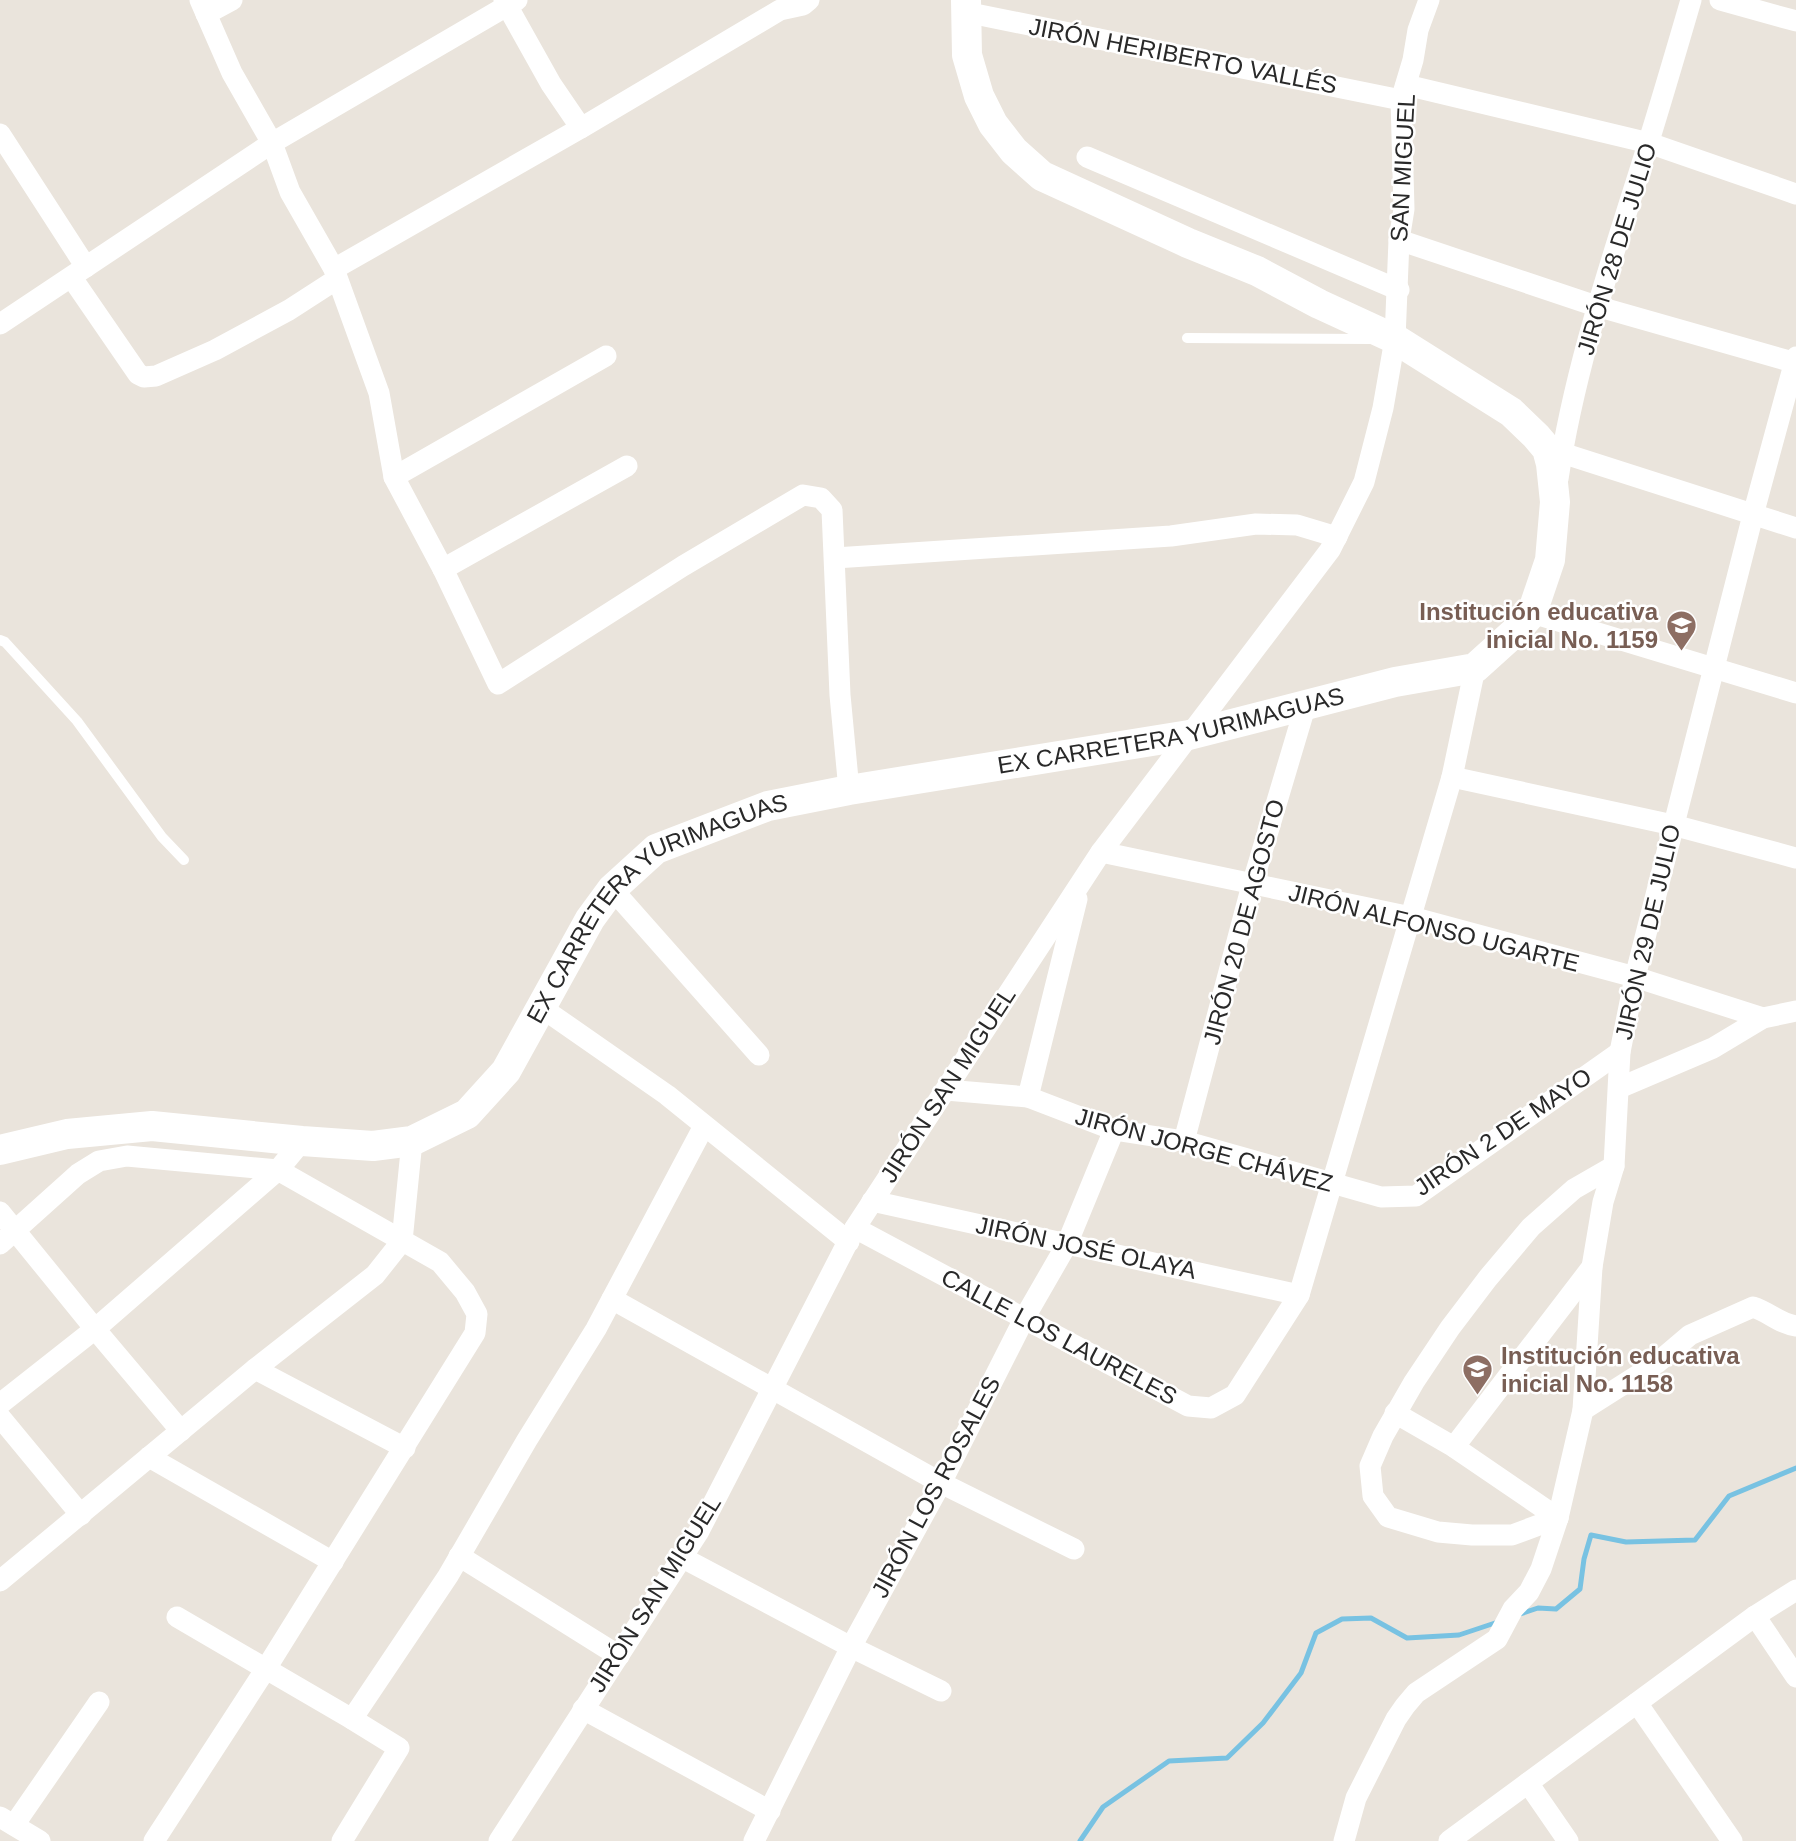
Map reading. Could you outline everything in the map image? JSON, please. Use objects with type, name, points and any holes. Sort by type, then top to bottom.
[{"type":"street","points":[[232,0],[203,7],[232,74],[272,143],[290,191],[335,274],[379,393],[394,477],[443,569],[498,684],[683,566],[803,495],[821,498],[832,510],[840,695],[849,790]]},
{"type":"street","points":[[0,134],[138,374],[144,377],[156,376],[289,310],[335,274],[581,128],[777,5],[803,5],[809,0]]},
{"type":"street","name":"SAN MIGUEL","points":[[1395,339],[1399,240],[1404,209],[1404,93],[1418,30],[1429,0]]},
{"type":"street","name":"JIRÓN 28 DE JULIO","points":[[1555,502],[1562,453],[1596,306],[1649,143],[1691,0]]},
{"type":"street","points":[[1720,0],[1796,20]]},
{"type":"street","points":[[0,324],[272,143],[510,2],[551,84],[581,128]]},
{"type":"street","points":[[966,6],[967,55],[979,96],[993,124],[1014,151],[1042,176],[1188,243],[1257,271],[1319,304],[1395,339],[1511,412],[1547,449],[1551,464],[1555,502],[1550,560],[1532,613],[1475,668],[1452,777],[1299,1295]]},
{"type":"street","name":"JIRÓN HERIBERTO VALLÉS","points":[[966,6],[1649,143],[1796,194]]},
{"type":"street","points":[[1087,157],[1399,290]]},
{"type":"street","points":[[1399,240],[1596,306],[1795,361]]},
{"type":"street","name":"JIRÓN SAN MIGUEL","points":[[499,1841],[683,1558],[872,1201],[1101,852],[1337,537],[1364,482],[1383,408],[1395,339]]},
{"type":"street","points":[[394,477],[606,356]]},
{"type":"street","name":"JIRÓN 29 DE JULIO","points":[[1344,1841],[1356,1798],[1396,1719],[1416,1693],[1497,1639],[1513,1609],[1529,1592],[1541,1569],[1559,1518],[1583,1410],[1592,1267],[1604,1202],[1614,1166],[1620,1052],[1635,977],[1753,514],[1795,361]]},
{"type":"street","points":[[1562,453],[1796,528]]},
{"type":"street","points":[[443,569],[626,466]]},
{"type":"street","points":[[835,558],[1171,536],[1256,524],[1297,525],[1337,537]]},
{"type":"street","points":[[1532,613],[1796,693]]},
{"type":"street","name":"EX CARRETERA YURIMAGUAS","points":[[0,1150],[67,1134],[152,1126],[373,1146],[412,1140],[467,1114],[506,1071],[584,929],[612,889],[656,849],[768,806],[849,790],[1189,735],[1395,682],[1475,668]]},
{"type":"street","name":"JIRÓN 20 DE AGOSTO","points":[[1184,1141],[1252,885],[1306,704]]},
{"type":"street","points":[[1452,777],[1673,825],[1796,858]]},
{"type":"street","name":"JIRÓN ALFONSO UGARTE","points":[[1101,852],[1410,917],[1635,977],[1763,1018]]},
{"type":"street","points":[[1028,1097],[1081,882]]},
{"type":"street","points":[[612,889],[759,1055]]},
{"type":"street","name":"CALLE LOS LAURELES","points":[[542,1008],[667,1094],[704,1126],[852,1235],[1025,1317],[1188,1406],[1211,1408],[1235,1395],[1299,1295]]},
{"type":"street","points":[[1619,1088],[1713,1048],[1763,1018],[1796,1011]]},
{"type":"street","name":"JIRÓN 2 DE MAYO","points":[[1381,1197],[1416,1196],[1620,1052]]},
{"type":"street","name":"JIRÓN JORGE CHÁVEZ","points":[[946,1090],[1028,1097],[1114,1130],[1184,1141],[1381,1197]]},
{"type":"street","points":[[352,1719],[448,1576],[527,1440],[596,1329],[704,1126]]},
{"type":"street","name":"JIRÓN LOS ROSALES","points":[[754,1841],[851,1647],[941,1483],[1025,1317],[1067,1244],[1114,1130]]},
{"type":"street","points":[[0,1581],[255,1369],[375,1275],[402,1241],[412,1140]]},
{"type":"street","points":[[0,1404],[95,1329],[278,1170],[302,1141]]},
{"type":"street","points":[[7,1236],[78,1174],[99,1161],[127,1156],[278,1170],[440,1262],[466,1292],[477,1314],[475,1333],[405,1448],[154,1841]]},
{"type":"street","points":[[1559,1518],[1512,1535],[1438,1532],[1388,1517],[1373,1496],[1370,1466],[1395,1413],[1450,1328],[1488,1278],[1531,1227],[1574,1189],[1614,1166]]},
{"type":"street","name":"JIRÓN JOSÉ OLAYA","points":[[872,1201],[1299,1295]]},
{"type":"street","points":[[0,1212],[7,1236],[95,1329],[181,1430]]},
{"type":"street","points":[[1454,1447],[1592,1267]]},
{"type":"street","points":[[612,1298],[941,1483],[1074,1549]]},
{"type":"street","points":[[1583,1410],[1657,1363],[1690,1335],[1753,1307],[1765,1311],[1785,1325],[1796,1326]]},
{"type":"street","points":[[255,1369],[405,1448]]},
{"type":"street","points":[[1395,1413],[1454,1447],[1559,1518]]},
{"type":"street","points":[[0,1418],[81,1514]]},
{"type":"street","points":[[149,1457],[333,1562]]},
{"type":"street","points":[[459,1556],[619,1656]]},
{"type":"street","points":[[683,1558],[851,1647],[941,1691]]},
{"type":"street","points":[[1449,1841],[1755,1616],[1796,1590]]},
{"type":"street","points":[[1755,1616],[1796,1676]]},
{"type":"street","points":[[177,1617],[267,1667],[398,1748],[342,1841]]},
{"type":"street","points":[[40,1841],[7,1821],[99,1702]]},
{"type":"street","points":[[1637,1703],[1732,1841]]},
{"type":"street","points":[[583,1709],[770,1811]]},
{"type":"street","points":[[1528,1783],[1568,1841]]},
{"type":"lane","points":[[1187,338],[1395,339]]},
{"type":"lane","points":[[0,640],[5,642],[77,721],[162,837],[184,860]]},
{"type":"waterway","points":[[1517,1615],[1538,1608],[1556,1609],[1580,1589],[1591,1535],[1626,1542],[1695,1540],[1729,1496],[1796,1468]]},
{"type":"waterway","points":[[1080,1841],[1103,1807],[1169,1761],[1227,1758],[1263,1723],[1301,1673],[1316,1633],[1342,1619],[1371,1618],[1407,1638],[1459,1635],[1498,1622]]},
{"type":"place","name":"Institución educativa inicial No. 1159","points":[[1681,653]]},
{"type":"place","name":"Institución educativa inicial No. 1158","points":[[1478,1397]]}]
